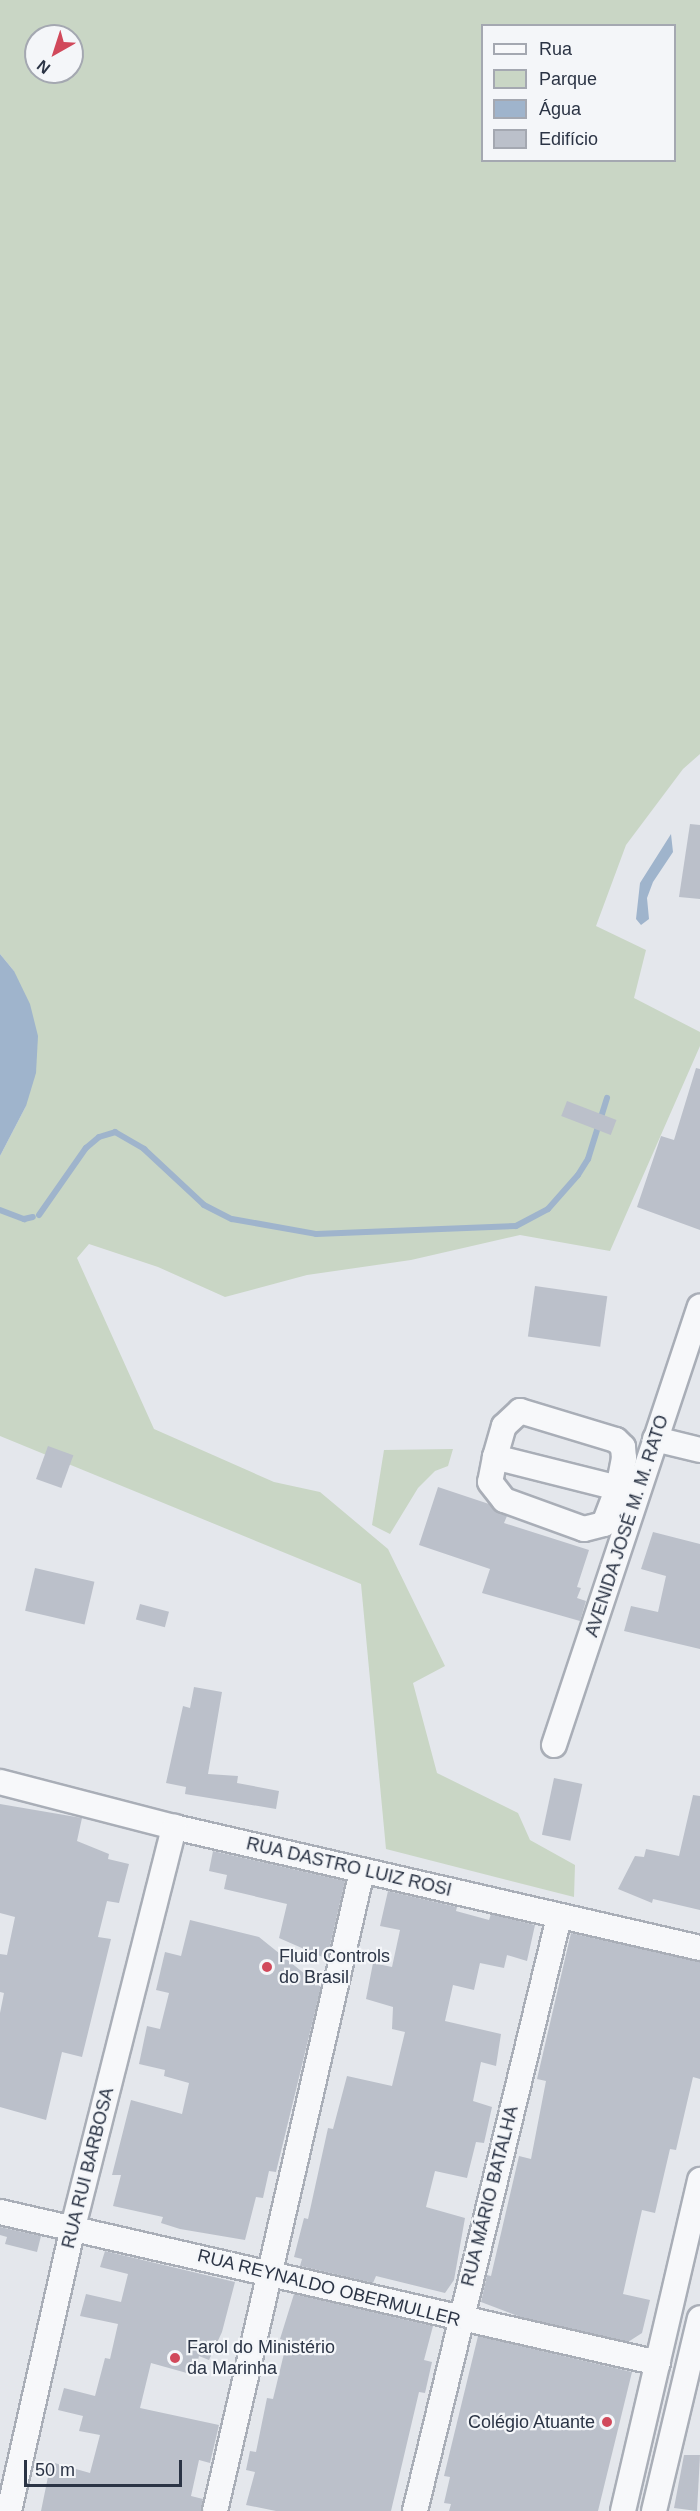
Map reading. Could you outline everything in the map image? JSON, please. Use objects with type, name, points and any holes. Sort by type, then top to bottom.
[{"type":"street","name":"AVENIDA JOSÉ M. M. RATO","points":[[554,1745],[628,1491],[655,1439],[700,1307]]},
{"type":"street","points":[[520,1411],[616,1440],[623,1447],[628,1491],[604,1524],[584,1529],[504,1500],[490,1482],[504,1426],[520,1411]]},
{"type":"street","points":[[655,1439],[700,1450]]},
{"type":"street","points":[[495,1457],[628,1491]]},
{"type":"street","name":"RUA DASTRO LUIZ ROSI","points":[[0,1782],[174,1827],[700,1948]]},
{"type":"street","name":"RUA RUI BARBOSA","points":[[9,2511],[73,2227],[174,1827]]},
{"type":"street","points":[[215,2511],[362,1871]]},
{"type":"street","name":"RUA MÁRIO BATALHA","points":[[415,2511],[459,2320],[559,1917]]},
{"type":"street","points":[[623,2511],[700,2180]]},
{"type":"street","name":"RUA REYNALDO OBERMULLER","points":[[0,2212],[73,2227],[459,2320],[658,2363]]},
{"type":"street","points":[[654,2511],[700,2318]]},
{"type":"green space","points":[[0,0],[700,0],[700,754],[683,769],[626,845],[596,926],[646,950],[634,998],[700,1032],[700,1046],[610,1251],[520,1235],[411,1260],[307,1275],[225,1297],[158,1267],[89,1244],[77,1258],[154,1429],[274,1482],[320,1492],[388,1549],[445,1666],[413,1683],[437,1773],[518,1813],[530,1840],[575,1865],[574,1897],[386,1849],[361,1584],[0,1436],[0,1156],[26,1106],[14,971],[0,954]]},
{"type":"green space","points":[[453,1449],[448,1466],[435,1471],[418,1488],[390,1534],[372,1525],[384,1450]]},
{"type":"water","points":[[671,834],[673,852],[653,882],[647,898],[649,919],[641,925],[636,919],[640,883]]},
{"type":"water","points":[[0,954],[14,971],[30,1004],[38,1036],[36,1073],[26,1106],[0,1156]]},
{"type":"building","points":[[690,824],[700,825],[700,899],[679,897]]},
{"type":"building","points":[[696,1068],[700,1069],[700,1230],[637,1207],[661,1136],[674,1140]]},
{"type":"building","points":[[567,1101],[616,1120],[611,1135],[561,1116]]},
{"type":"building","points":[[535,1286],[607,1296],[600,1347],[528,1337]]},
{"type":"building","points":[[48,1446],[73,1455],[61,1488],[36,1479]]},
{"type":"building","points":[[438,1487],[489,1504],[507,1516],[504,1523],[589,1550],[577,1587],[581,1588],[577,1598],[586,1601],[580,1621],[482,1593],[490,1569],[419,1545]]},
{"type":"building","points":[[653,1532],[700,1544],[700,1649],[624,1631],[631,1606],[658,1612],[666,1576],[641,1569]]},
{"type":"building","points":[[35,1568],[94,1582],[85,1625],[25,1611]]},
{"type":"building","points":[[140,1604],[169,1612],[165,1627],[136,1619]]},
{"type":"building","points":[[194,1687],[222,1692],[208,1774],[238,1776],[237,1783],[279,1791],[276,1809],[185,1794],[186,1787],[166,1783],[183,1706],[190,1708]]},
{"type":"building","points":[[554,1778],[582,1784],[570,1841],[542,1835]]},
{"type":"building","points":[[693,1795],[700,1796],[700,1910],[653,1899],[652,1903],[618,1889],[635,1856],[644,1857],[646,1849],[679,1856]]},
{"type":"building","points":[[0,1804],[82,1818],[77,1841],[109,1854],[108,1859],[129,1864],[119,1903],[107,1901],[98,1937],[111,1939],[82,2057],[62,2052],[46,2120],[0,2107],[0,2013],[4,1993],[0,1992],[0,1954],[7,1955],[15,1917],[0,1913]]},
{"type":"building","points":[[213,1851],[345,1881],[327,1959],[279,1938],[287,1904],[224,1889],[227,1875],[209,1871]]},
{"type":"building","points":[[388,1891],[457,1907],[456,1911],[489,1920],[491,1914],[535,1925],[527,1961],[507,1955],[504,1968],[480,1963],[474,1990],[453,1985],[445,2021],[501,2034],[496,2066],[481,2062],[473,2101],[492,2107],[484,2143],[476,2142],[467,2178],[435,2171],[426,2207],[465,2218],[454,2280],[445,2293],[376,2276],[373,2283],[300,2266],[302,2259],[294,2257],[304,2218],[308,2219],[328,2128],[333,2129],[347,2076],[392,2086],[405,2032],[392,2029],[393,2007],[366,1999],[373,1963],[392,1967],[400,1930],[380,1926]]},
{"type":"building","points":[[190,1920],[259,1937],[321,1987],[276,2172],[269,2171],[263,2198],[256,2197],[245,2240],[180,2229],[161,2223],[163,2217],[113,2206],[121,2175],[112,2175],[131,2100],[182,2114],[189,2083],[164,2076],[165,2070],[139,2064],[147,2026],[160,2029],[169,1993],[156,1990],[165,1952],[181,1956]]},
{"type":"building","points":[[571,1933],[700,1962],[700,2079],[693,2077],[676,2150],[670,2149],[655,2213],[642,2210],[623,2294],[650,2300],[642,2333],[628,2342],[523,2318],[481,2302],[487,2275],[491,2276],[519,2156],[531,2159],[546,2081],[537,2079]]},
{"type":"building","points":[[0,2227],[41,2236],[37,2252],[5,2244],[7,2237],[0,2235]]},
{"type":"building","points":[[105,2251],[235,2282],[222,2332],[209,2360],[199,2356],[194,2375],[151,2363],[140,2408],[219,2425],[210,2463],[199,2460],[191,2496],[203,2499],[201,2511],[41,2511],[51,2462],[90,2473],[100,2435],[79,2431],[83,2416],[58,2410],[64,2388],[95,2396],[105,2358],[110,2359],[118,2324],[80,2316],[86,2294],[121,2302],[128,2274],[100,2267]]},
{"type":"building","points":[[294,2294],[433,2326],[424,2360],[432,2362],[425,2393],[419,2392],[391,2511],[276,2511],[246,2505],[255,2472],[246,2470],[250,2451],[256,2452],[267,2398],[273,2399],[287,2341],[280,2339]]},
{"type":"building","points":[[478,2336],[632,2372],[598,2511],[449,2511],[451,2504],[444,2503],[450,2477],[444,2476]]},
{"type":"building","points":[[684,2455],[700,2455],[697,2511],[674,2508]]},
{"type":"waterway","points":[[39,1215],[86,1148],[99,1137],[115,1132],[144,1149],[204,1205],[232,1219],[316,1234],[516,1226],[548,1209],[578,1175],[588,1159],[607,1098]]},
{"type":"waterway","points":[[0,1210],[24,1219],[33,1217]]},
{"type":"place","name":"Fluid Controls do Brasil","points":[[267,1967]]},
{"type":"place","name":"Farol do Ministério da Marinha","points":[[175,2358]]},
{"type":"place","name":"Colégio Atuante","points":[[607,2422]]}]
